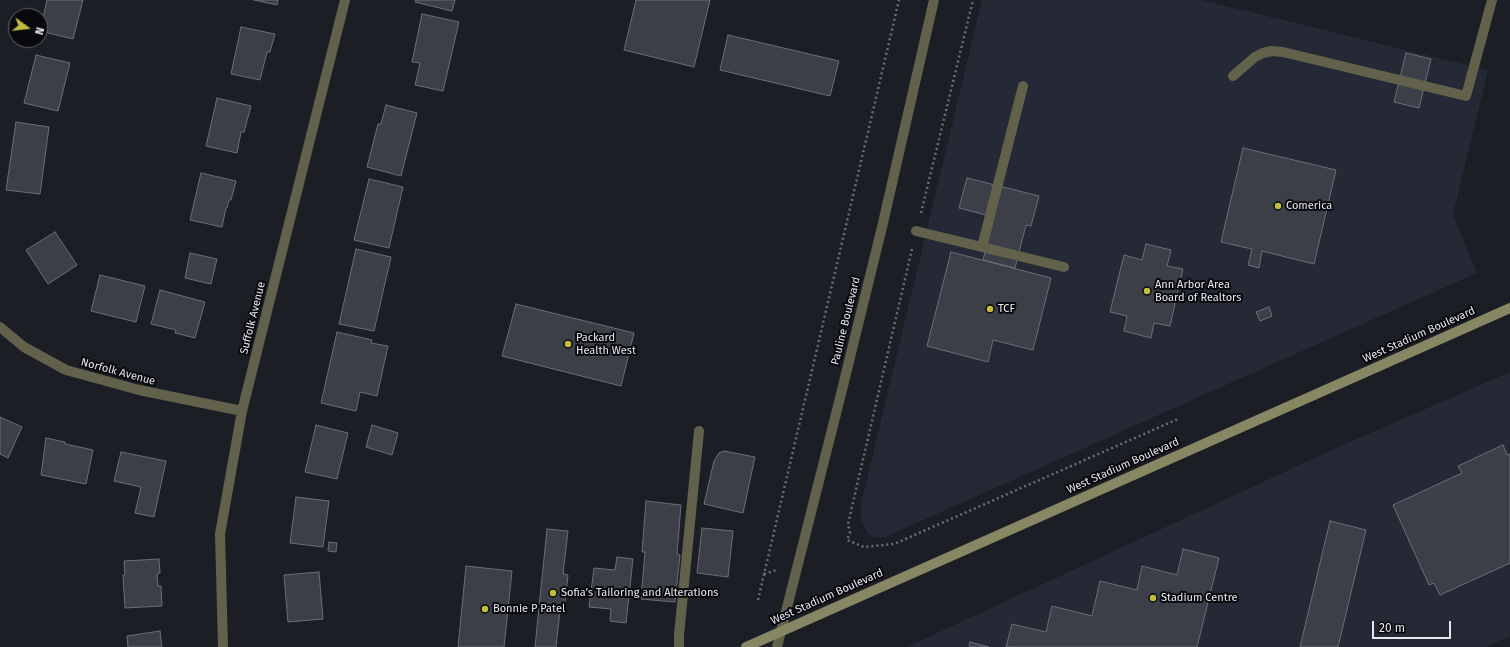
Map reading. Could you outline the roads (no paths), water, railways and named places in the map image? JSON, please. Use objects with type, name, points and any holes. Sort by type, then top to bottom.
[{"type":"main road","name":"West Stadium Boulevard","points":[[746,647],[1510,308]]},
{"type":"street","name":"Suffolk Avenue","points":[[222,647],[220,534],[242,411],[345,0]]},
{"type":"street","name":"Pauline Boulevard","points":[[777,647],[841,394],[934,0]]},
{"type":"street","points":[[1233,76],[1255,57],[1272,51],[1283,52],[1466,96],[1492,0]]},
{"type":"street","points":[[982,247],[1023,86]]},
{"type":"street","points":[[916,231],[1064,267]]},
{"type":"street","name":"Norfolk Avenue","points":[[0,327],[24,347],[66,370],[139,390],[242,411]]},
{"type":"street","points":[[679,647],[699,431]]},
{"type":"place","name":"Comerica","points":[[1278,206]]},
{"type":"place","name":"Ann Arbor Area Board of Realtors","points":[[1147,291]]},
{"type":"place","name":"TCF","points":[[990,309]]},
{"type":"place","name":"Packard Health West","points":[[568,344]]},
{"type":"place","name":"Sofia’s Tailoring and Alterations","points":[[553,593]]},
{"type":"place","name":"Stadium Centre","points":[[1153,598]]},
{"type":"place","name":"Bonnie P Patel","points":[[485,609]]}]
